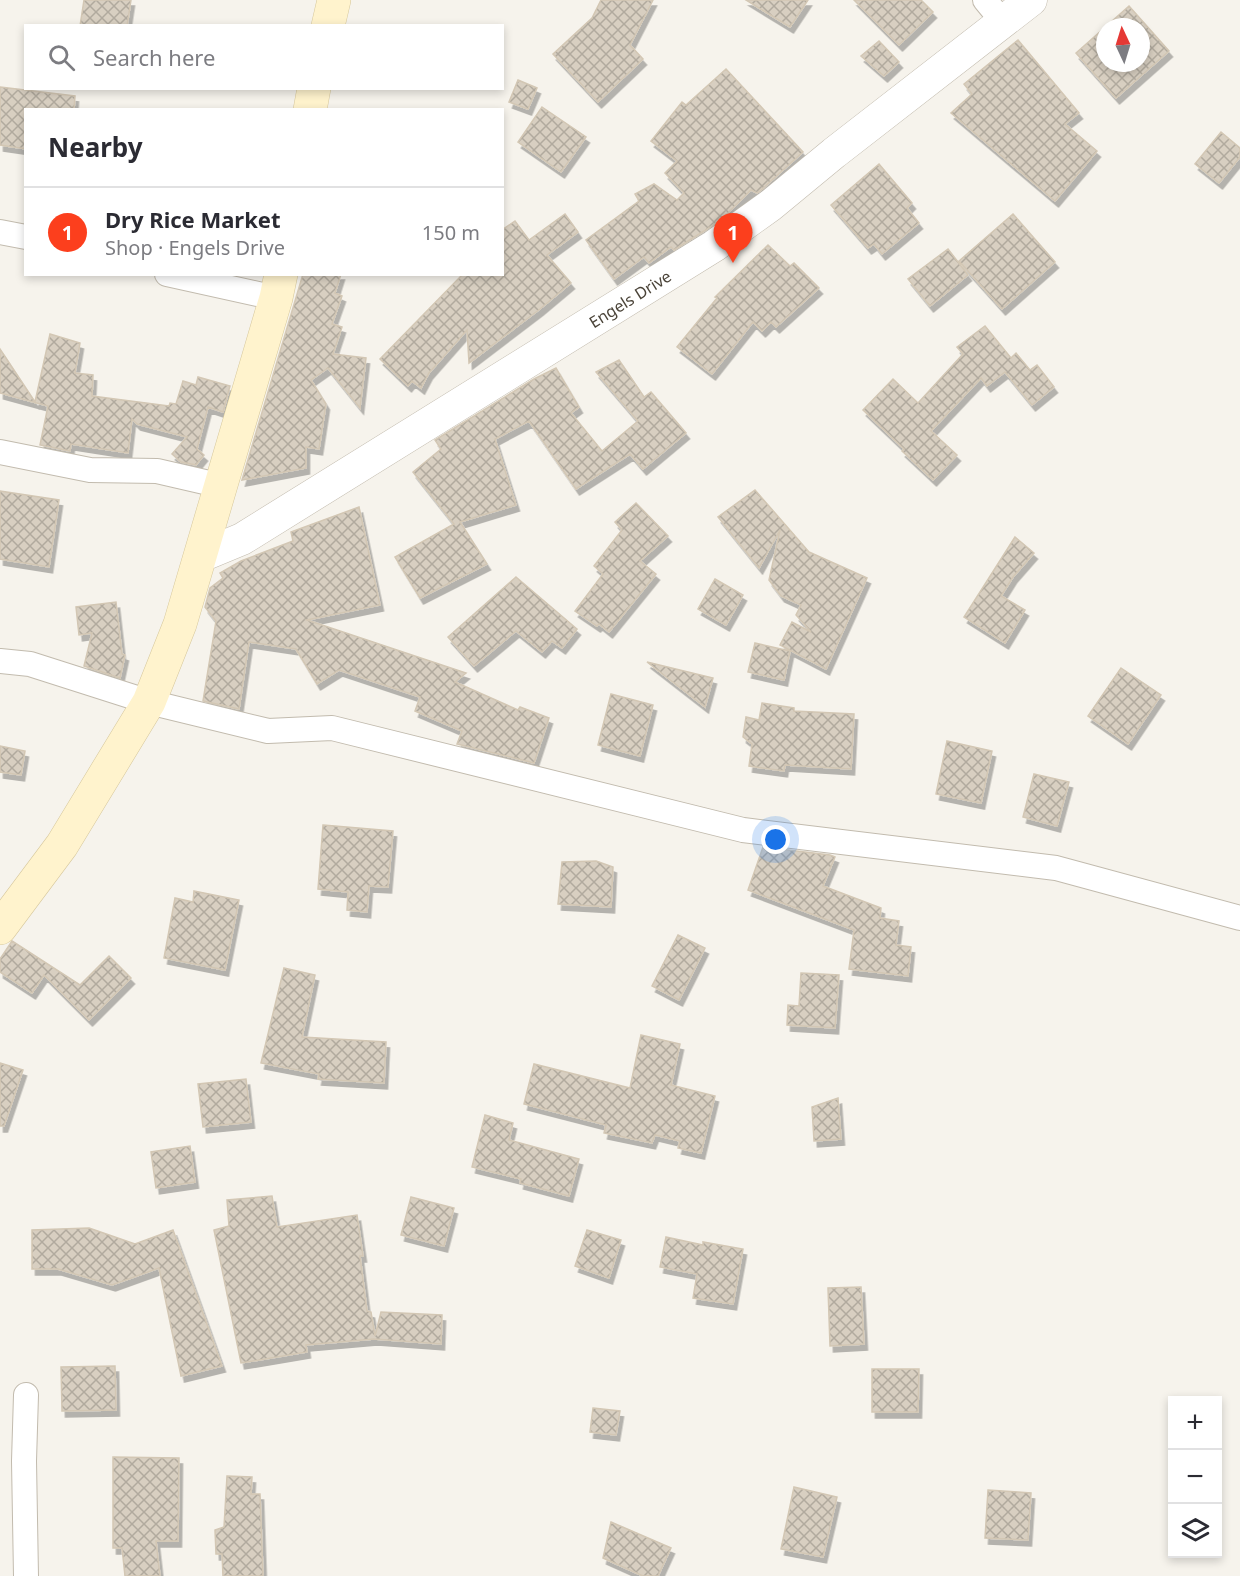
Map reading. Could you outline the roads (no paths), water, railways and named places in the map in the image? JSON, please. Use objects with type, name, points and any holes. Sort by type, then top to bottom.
[{"type":"main road","points":[[328,24],[334,0]]},
{"type":"main road","points":[[310,108],[314,90]]},
{"type":"main road","points":[[0,928],[62,845],[149,702],[180,624],[222,486],[278,286]]},
{"type":"street","name":"Engels Drive","points":[[201,556],[251,534],[714,246],[771,205],[834,153],[994,11],[1030,0]]},
{"type":"street","points":[[0,232],[24,237]]},
{"type":"street","points":[[186,276],[278,286]]},
{"type":"street","points":[[0,452],[90,471],[157,471],[222,486]]},
{"type":"street","points":[[0,661],[30,664],[149,702],[268,731],[332,728],[743,830],[1056,868],[1240,918]]},
{"type":"street","points":[[26,1395],[24,1461],[26,1576]]},
{"type":"place","name":"Dry Rice Market","points":[[733,263]]}]
